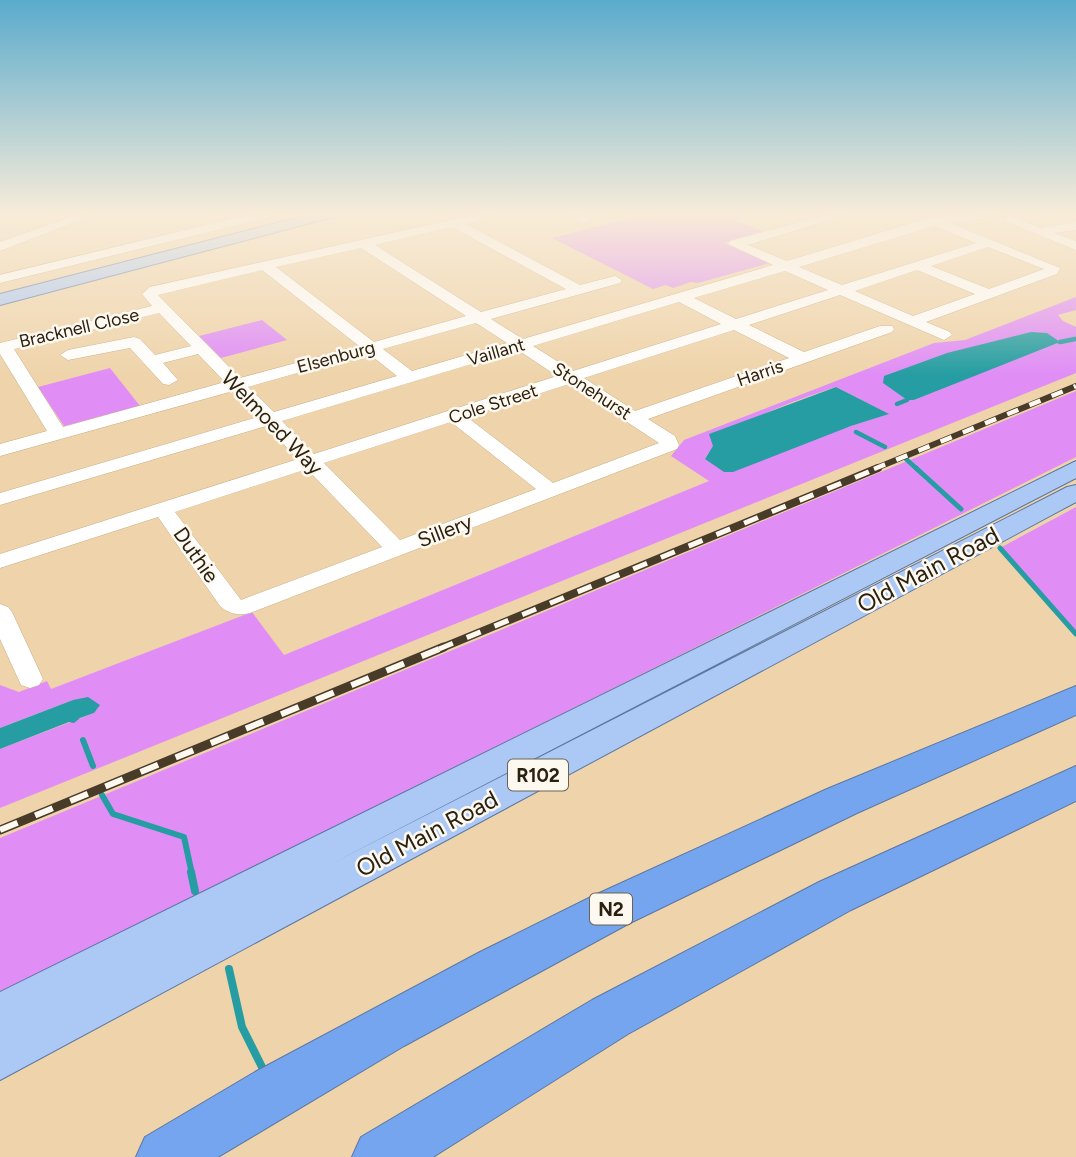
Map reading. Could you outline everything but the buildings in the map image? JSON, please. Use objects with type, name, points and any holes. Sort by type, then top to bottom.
[{"type":"highway","name":"N2","points":[[165,1157],[263,1096],[544,942],[773,832],[1076,700]]},
{"type":"highway","points":[[380,1157],[610,1017],[835,896],[1076,782]]},
{"type":"main road","points":[[0,294],[114,267]]},
{"type":"main road","points":[[0,300],[119,267]]},
{"type":"main road","name":"Old Main Road","points":[[0,1014],[1076,468]]},
{"type":"main road","name":"Old Main Road","points":[[0,1058],[1076,492]]},
{"type":"street","points":[[0,279],[49,267]]},
{"type":"street","name":"Bracknell Close","points":[[5,351],[4,347],[12,344],[154,302],[155,290],[255,267]]},
{"type":"street","points":[[267,267],[409,377]]},
{"type":"street","name":"Stonehurst","points":[[400,267],[670,441],[670,445],[664,449]]},
{"type":"street","points":[[535,267],[578,290]]},
{"type":"street","name":"Vaillant","points":[[0,499],[782,267]]},
{"type":"street","points":[[787,267],[944,335]]},
{"type":"street","name":"Cole Street","points":[[0,561],[915,267]]},
{"type":"street","points":[[921,267],[989,294]]},
{"type":"street","points":[[913,321],[1053,268],[1050,267]]},
{"type":"street","name":"Elsenburg","points":[[0,450],[615,279]]},
{"type":"street","points":[[680,297],[803,358]]},
{"type":"street","name":"Welmoed Way","points":[[154,302],[397,550]]},
{"type":"street","name":"Harris","points":[[633,418],[886,329]]},
{"type":"street","points":[[68,355],[131,341],[138,344],[169,380]]},
{"type":"street","points":[[153,361],[199,349]]},
{"type":"street","points":[[5,351],[58,434]]},
{"type":"street","points":[[455,416],[551,491]]},
{"type":"street","name":"Sillery","points":[[228,601],[237,608],[249,606],[664,449]]},
{"type":"street","name":"Duthie","points":[[163,510],[228,601]]},
{"type":"street","points":[[0,612],[30,679]]},
{"type":"shaded area","points":[[609,267],[756,267],[698,283],[691,282],[673,288],[666,285],[653,289]]},
{"type":"shaded area","points":[[1076,297],[1076,310],[1058,315],[1063,321],[1076,327],[1076,373],[0,808],[0,749],[94,713],[73,700],[0,728],[0,685],[19,692],[47,681],[51,689],[252,612],[284,655],[709,481],[671,456],[684,440],[934,343],[965,340]],"holes":[[[1031,332],[1059,341],[914,400],[907,400],[884,383]],[[836,387],[888,414],[851,426],[705,459],[728,434],[763,414]]]},
{"type":"shaded area","points":[[262,320],[287,340],[221,358],[199,336]]},
{"type":"shaded area","points":[[110,368],[140,406],[64,426],[38,387]]},
{"type":"shaded area","points":[[1076,391],[1076,457],[0,995],[0,838]]},
{"type":"shaded area","points":[[1076,507],[1076,634],[1000,548]]},
{"type":"water","points":[[1031,332],[1047,333],[1060,342],[914,400],[907,400],[883,383],[884,376],[947,353]]},
{"type":"water","points":[[836,387],[889,414],[733,472],[724,472],[705,459],[713,446],[709,434]]},
{"type":"water","points":[[88,697],[100,705],[94,713],[74,723],[69,722],[0,749],[0,728],[73,700]]},
{"type":"waterway","points":[[1060,342],[1075,339]]},
{"type":"waterway","points":[[897,404],[907,400]]},
{"type":"waterway","points":[[856,432],[885,447]]},
{"type":"waterway","points":[[906,459],[917,469]]},
{"type":"waterway","points":[[916,468],[961,509]]},
{"type":"waterway","points":[[1000,548],[1076,634]]},
{"type":"waterway","points":[[83,740],[93,766]]},
{"type":"waterway","points":[[102,795],[113,814],[184,837],[192,874]]},
{"type":"waterway","points":[[191,872],[195,891]]},
{"type":"waterway","points":[[229,969],[242,1027],[262,1067]]},
{"type":"railway","points":[[874,469],[1076,386]]},
{"type":"railway","points":[[439,649],[878,468]]},
{"type":"railway","points":[[0,830],[444,647]]}]
